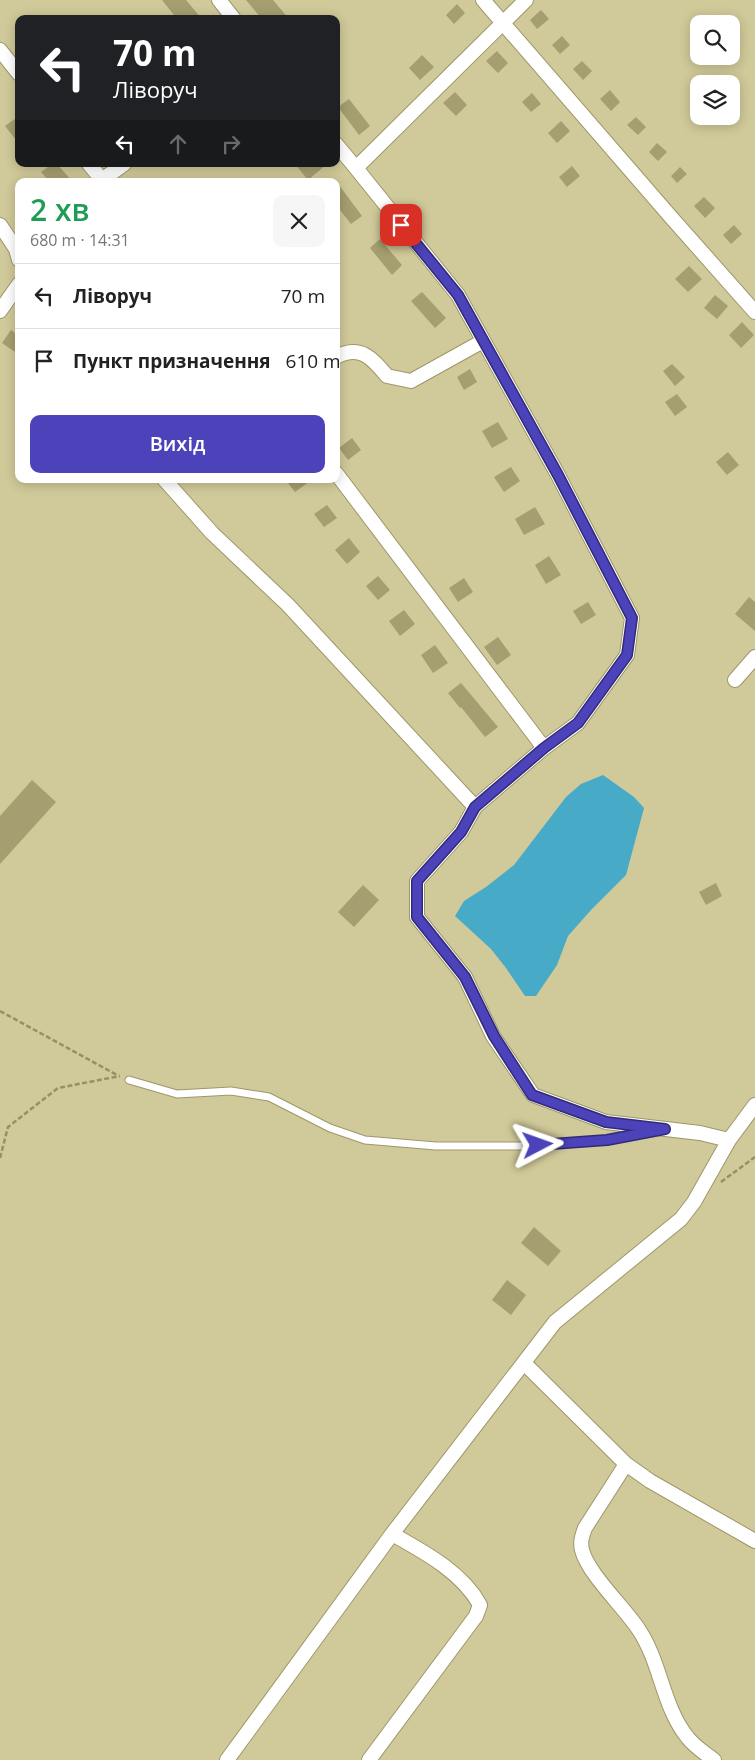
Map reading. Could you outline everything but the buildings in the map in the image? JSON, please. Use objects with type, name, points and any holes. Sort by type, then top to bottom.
[{"type":"street","points":[[219,0],[231,15]]},
{"type":"street","points":[[483,0],[755,312]]},
{"type":"street","points":[[356,168],[526,0]]},
{"type":"street","points":[[0,50],[15,69]]},
{"type":"street","points":[[340,149],[458,295],[558,475],[632,618],[627,655],[578,723],[544,748],[475,807],[461,832],[417,881],[417,917],[465,977],[494,1036],[532,1095],[606,1122],[700,1133],[729,1140]]},
{"type":"street","points":[[91,167],[100,178]]},
{"type":"street","points":[[106,178],[120,167]]},
{"type":"street","points":[[0,225],[15,247]]},
{"type":"street","points":[[0,311],[15,290]]},
{"type":"street","points":[[340,355],[347,352],[365,354],[374,359],[387,376],[411,381],[483,341]]},
{"type":"street","points":[[340,479],[544,748]]},
{"type":"street","points":[[168,483],[212,533],[288,605],[475,807]]},
{"type":"street","points":[[735,680],[755,656]]},
{"type":"street","points":[[227,1760],[392,1534],[555,1322],[680,1219],[694,1202],[729,1140],[755,1105]]},
{"type":"street","points":[[524,1363],[626,1464],[650,1481],[755,1541]]},
{"type":"street","points":[[626,1464],[585,1528],[581,1540],[582,1550],[587,1563],[640,1632],[680,1726],[688,1738],[714,1760]]},
{"type":"street","points":[[369,1760],[476,1616],[480,1605],[474,1593],[463,1582],[427,1553],[392,1534]]},
{"type":"lane","points":[[128,1080],[177,1094],[231,1090],[269,1097],[330,1128],[365,1140],[436,1146],[521,1146],[607,1140],[665,1129]]},
{"type":"path","points":[[0,1011],[128,1080]]},
{"type":"path","points":[[0,1158],[8,1127],[58,1088],[118,1076]]},
{"type":"path","points":[[717,1185],[755,1157]]},
{"type":"water","points":[[603,775],[634,797],[644,808],[626,875],[568,936],[557,965],[536,996],[525,996],[491,949],[455,916],[464,901],[514,865],[566,797],[581,784]]},
{"type":"route","points":[[401,225],[458,295],[558,475],[632,618],[627,655],[578,723],[544,748],[475,807],[461,832],[417,881],[417,917],[465,977],[494,1036],[532,1095],[606,1122],[665,1129],[607,1140],[538,1145]]}]
